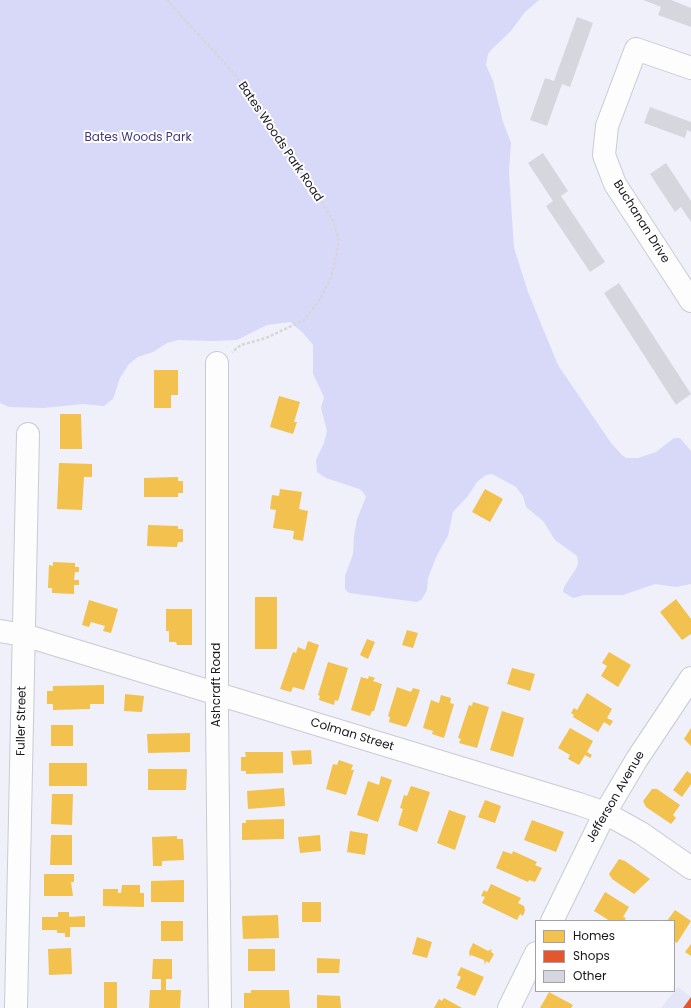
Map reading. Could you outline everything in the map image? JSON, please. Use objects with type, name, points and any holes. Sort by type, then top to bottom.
[{"type":"street","name":"Buchanan Drive","points":[[691,68],[636,49],[607,126],[604,155],[615,184],[691,301]]},
{"type":"street","name":"Ashcraft Road","points":[[217,363],[217,694],[220,1008]]},
{"type":"street","name":"Fuller Street","points":[[16,1008],[28,434]]},
{"type":"street","name":"Colman Street","points":[[0,631],[24,635],[605,813],[641,834],[691,868]]},
{"type":"street","name":"Jefferson Avenue","points":[[552,920],[605,813],[637,759],[691,678]]},
{"type":"street","points":[[509,1008],[535,955]]},
{"type":"path","name":"Bates Woods Park Road","points":[[167,0],[230,70],[272,125],[306,176],[334,223],[339,242],[332,278],[319,301],[304,320],[266,338],[241,345],[217,363]]},
{"type":"shaded area","points":[[678,987],[691,997],[691,1008],[661,1008]]},
{"type":"green space","name":"Bates Woods Park","points":[[0,0],[539,0],[525,12],[511,31],[492,49],[488,54],[486,65],[493,81],[503,122],[511,143],[509,172],[514,248],[528,292],[558,365],[611,443],[626,458],[638,458],[656,452],[674,438],[680,438],[691,451],[691,584],[676,587],[655,584],[623,595],[584,595],[573,598],[563,592],[564,587],[577,567],[577,556],[555,540],[543,521],[526,507],[523,496],[516,487],[492,474],[486,475],[477,482],[468,496],[453,512],[448,536],[437,555],[428,578],[427,590],[422,599],[417,602],[349,593],[345,589],[345,576],[353,554],[357,519],[366,497],[359,489],[326,478],[317,472],[316,460],[324,443],[327,431],[321,408],[324,397],[313,374],[313,345],[303,333],[290,322],[267,325],[237,340],[178,340],[167,343],[153,352],[138,357],[129,364],[120,378],[113,399],[104,406],[82,404],[43,408],[9,407],[0,403]]},
{"type":"building: Homes","points":[[154,370],[178,370],[178,395],[171,395],[171,408],[154,408]]},
{"type":"building: Homes","points":[[279,396],[300,402],[294,422],[297,422],[293,434],[270,427]]},
{"type":"building: Homes","points":[[60,414],[81,414],[82,449],[60,449]]},
{"type":"building: Homes","points":[[59,463],[92,464],[92,477],[84,477],[82,510],[57,509]]},
{"type":"building: Homes","points":[[178,477],[178,481],[183,481],[183,493],[178,493],[178,497],[144,497],[144,478]]},
{"type":"building: Homes","points":[[280,489],[302,492],[299,509],[308,511],[303,541],[293,539],[294,531],[273,528],[276,510],[270,509],[272,495],[279,496]]},
{"type":"building: Homes","points":[[485,489],[503,499],[490,522],[472,512]]},
{"type":"building: Homes","points":[[148,525],[178,526],[178,529],[183,529],[183,542],[178,542],[177,547],[147,546]]},
{"type":"building: Homes","points":[[53,562],[75,563],[75,567],[79,567],[79,572],[75,572],[74,580],[79,580],[79,585],[74,585],[74,594],[52,593],[52,588],[48,588],[49,565],[53,566]]},
{"type":"building: Homes","points":[[255,597],[277,597],[277,649],[255,649]]},
{"type":"building: Homes","points":[[676,599],[691,619],[691,634],[682,640],[660,612]]},
{"type":"building: Homes","points":[[89,600],[118,609],[111,633],[103,631],[105,626],[91,622],[89,627],[82,625]]},
{"type":"building: Homes","points":[[166,609],[192,609],[192,645],[177,645],[176,642],[169,642],[169,631],[166,631]]},
{"type":"building: Homes","points":[[407,630],[418,633],[413,648],[402,645]]},
{"type":"building: Homes","points":[[367,639],[375,642],[368,659],[360,655]]},
{"type":"building: Homes","points":[[308,641],[319,645],[304,690],[293,687],[291,692],[280,689],[293,652],[296,653],[298,647],[305,650]]},
{"type":"building: Homes","points":[[609,652],[631,665],[618,687],[601,676],[607,666],[602,663]]},
{"type":"building: Homes","points":[[328,662],[348,668],[338,701],[335,700],[334,705],[319,700],[320,696],[318,695]]},
{"type":"building: Homes","points":[[512,668],[535,674],[530,691],[507,684]]},
{"type":"building: Homes","points":[[369,676],[375,678],[373,681],[382,684],[374,711],[372,711],[370,716],[351,710],[361,677],[368,679]]},
{"type":"building: Homes","points":[[104,685],[104,704],[90,704],[90,709],[53,710],[53,704],[47,704],[47,691],[53,691],[53,686]]},
{"type":"building: Homes","points":[[397,687],[411,692],[413,688],[420,690],[406,727],[389,722],[390,717],[388,716]]},
{"type":"building: Homes","points":[[587,693],[612,709],[607,718],[613,721],[610,726],[604,722],[598,732],[573,717],[574,715],[571,713],[574,708],[577,710]]},
{"type":"building: Homes","points":[[125,694],[144,696],[142,712],[124,711]]},
{"type":"building: Homes","points":[[441,695],[451,698],[450,703],[454,704],[444,738],[432,734],[433,731],[423,728],[431,700],[439,703]]},
{"type":"building: Homes","points":[[473,702],[489,707],[477,748],[459,743],[461,739],[458,738],[469,705],[472,706]]},
{"type":"building: Homes","points":[[502,711],[524,718],[513,757],[490,750]]},
{"type":"building: Homes","points":[[51,725],[73,725],[73,746],[51,746]]},
{"type":"building: Homes","points":[[570,728],[593,741],[587,752],[592,755],[590,758],[585,755],[579,765],[568,759],[570,755],[558,748]]},
{"type":"building: Homes","points":[[691,728],[691,746],[684,739]]},
{"type":"building: Homes","points":[[190,733],[190,752],[148,753],[147,734]]},
{"type":"building: Homes","points":[[311,750],[312,764],[293,765],[291,751]]},
{"type":"building: Homes","points":[[245,752],[283,752],[283,773],[246,774],[246,771],[241,771],[241,757],[246,757]]},
{"type":"building: Homes","points":[[339,760],[353,765],[351,770],[354,770],[346,795],[326,789],[333,764],[337,765]]},
{"type":"building: Homes","points":[[49,763],[87,763],[87,786],[49,786]]},
{"type":"building: Homes","points":[[148,769],[187,769],[186,790],[148,790]]},
{"type":"building: Homes","points":[[687,771],[691,774],[691,784],[682,797],[673,790]]},
{"type":"building: Homes","points":[[381,776],[392,780],[378,822],[357,815],[368,781],[379,785]]},
{"type":"building: Homes","points":[[411,786],[430,792],[417,832],[398,825],[403,809],[400,808],[404,795],[407,796]]},
{"type":"building: Homes","points":[[284,788],[285,806],[248,809],[247,791]]},
{"type":"building: Homes","points":[[652,789],[657,789],[680,805],[673,815],[676,818],[671,824],[646,807],[643,801]]},
{"type":"building: Homes","points":[[52,794],[73,794],[72,825],[51,824]]},
{"type":"building: Homes","points":[[485,800],[501,806],[495,823],[478,817]]},
{"type":"building: Homes","points":[[449,810],[466,816],[455,850],[437,843]]},
{"type":"building: Homes","points":[[284,819],[284,839],[242,840],[242,823],[246,823],[246,820]]},
{"type":"building: Homes","points":[[532,820],[564,832],[556,852],[524,840]]},
{"type":"building: Homes","points":[[350,831],[368,834],[365,855],[347,852]]},
{"type":"building: Homes","points":[[51,835],[72,835],[72,865],[50,865]]},
{"type":"building: Homes","points":[[320,835],[321,851],[300,853],[298,837]]},
{"type":"building: Homes","points":[[177,836],[177,839],[183,839],[184,860],[162,861],[162,866],[153,866],[152,837]]},
{"type":"building: Homes","points":[[503,851],[512,854],[513,851],[537,862],[535,865],[542,868],[535,882],[529,880],[528,882],[496,868]]},
{"type":"building: Homes","points":[[619,859],[625,861],[650,879],[634,894],[612,879],[609,874]]},
{"type":"building: Homes","points":[[44,874],[74,874],[74,882],[71,882],[73,896],[44,896]]},
{"type":"building: Homes","points":[[184,880],[184,902],[151,902],[151,881]]},
{"type":"building: Homes","points":[[491,884],[521,898],[518,903],[524,906],[525,910],[523,916],[520,914],[517,920],[482,903],[485,897],[481,896],[484,890],[487,892]]},
{"type":"building: Homes","points":[[122,885],[140,885],[140,893],[144,893],[144,907],[103,906],[103,889],[118,889],[118,893],[121,893]]},
{"type":"building: Homes","points":[[605,892],[629,907],[623,917],[626,918],[625,920],[608,920],[594,911]]},
{"type":"building: Homes","points":[[302,902],[321,902],[321,922],[302,922]]},
{"type":"building: Homes","points":[[675,910],[691,921],[677,943],[675,942],[675,920],[668,920]]},
{"type":"building: Homes","points":[[58,912],[69,912],[69,917],[85,916],[85,927],[70,927],[70,937],[65,937],[65,933],[57,933],[57,930],[42,930],[42,917],[58,917]]},
{"type":"building: Homes","points":[[278,915],[279,938],[243,939],[242,916]]},
{"type":"building: Homes","points":[[161,921],[183,921],[183,941],[161,941]]},
{"type":"building: Homes","points":[[417,937],[432,942],[427,958],[412,954]]},
{"type":"building: Homes","points":[[473,943],[488,951],[492,949],[491,952],[494,954],[489,963],[486,961],[485,965],[484,960],[471,955],[470,957],[469,952]]},
{"type":"building: Homes","points":[[691,944],[691,956],[685,952]]},
{"type":"building: Homes","points":[[71,948],[72,974],[49,975],[48,949]]},
{"type":"building: Homes","points":[[248,949],[275,949],[275,971],[248,971]]},
{"type":"building: Homes","points":[[317,958],[340,959],[339,973],[317,973]]},
{"type":"building: Homes","points":[[153,959],[172,959],[172,979],[166,979],[166,990],[181,990],[180,1008],[149,1008],[150,990],[161,990],[161,979],[152,979]]},
{"type":"building: Homes","points":[[461,967],[484,977],[475,996],[456,988],[461,977],[457,975]]},
{"type":"building: Homes","points":[[104,982],[117,982],[117,1008],[104,1008]]},
{"type":"building: Homes","points":[[251,990],[289,990],[290,1008],[244,1008],[244,993],[251,993]]},
{"type":"building: Homes","points":[[549,992],[573,1005],[571,1008],[540,1008]]},
{"type":"building: Homes","points":[[317,995],[340,996],[341,1008],[317,1008]]},
{"type":"building: Homes","points":[[444,998],[462,1008],[434,1008],[439,999],[442,1001]]},
{"type":"building: Shops","points":[[691,997],[691,1008],[683,1008]]},
{"type":"building: Other","points":[[643,0],[671,0],[691,8],[691,27],[658,15],[661,7]]},
{"type":"building: Other","points":[[577,17],[593,23],[570,87],[562,84],[547,126],[530,120],[545,78],[554,81]]},
{"type":"building: Other","points":[[650,107],[691,122],[691,132],[687,130],[685,138],[644,123]]},
{"type":"building: Other","points":[[543,153],[568,191],[561,196],[605,262],[590,272],[546,206],[553,201],[528,163]]},
{"type":"building: Other","points":[[666,163],[691,201],[691,222],[681,207],[675,212],[650,174]]},
{"type":"building: Other","points":[[619,283],[691,394],[676,405],[604,293]]}]
